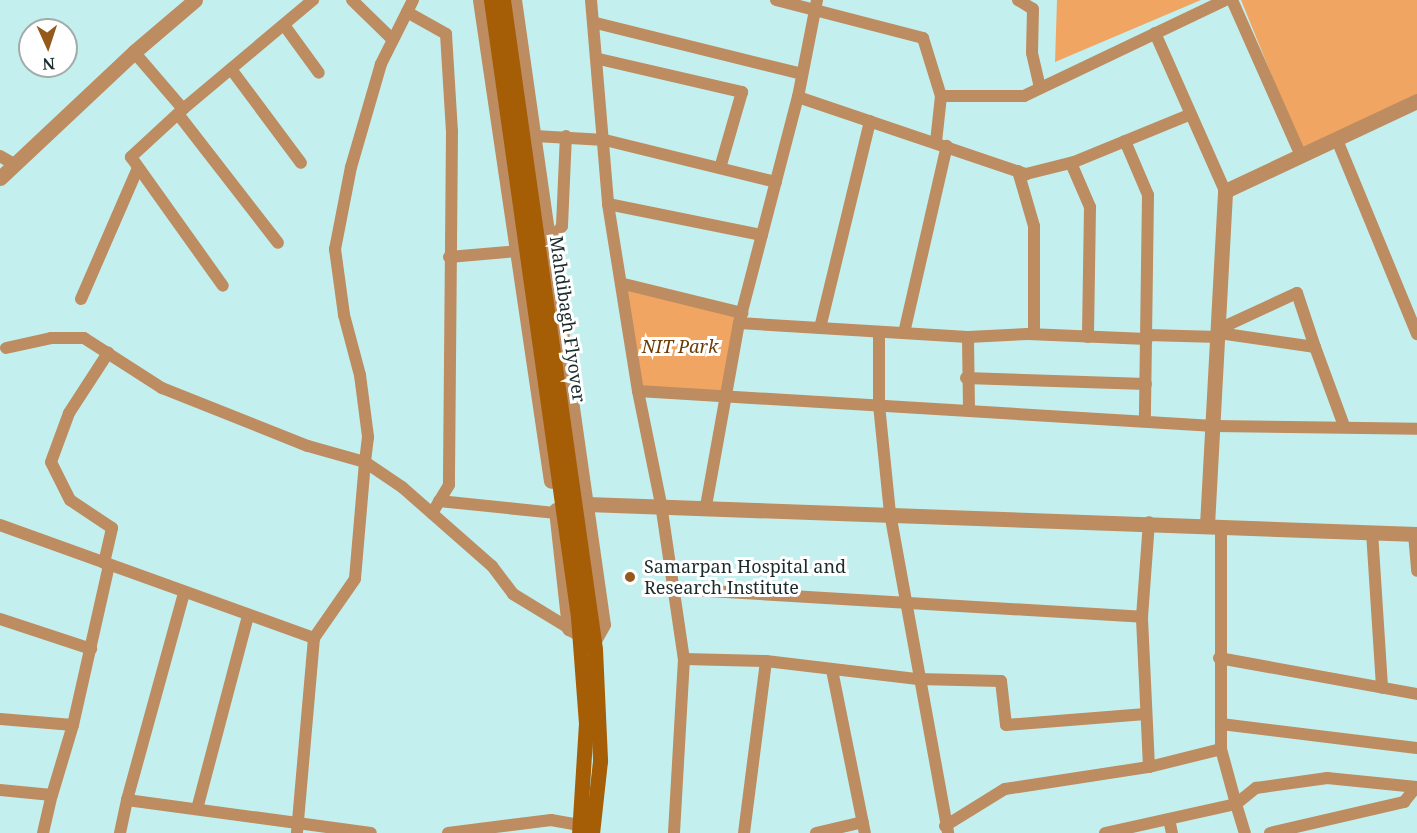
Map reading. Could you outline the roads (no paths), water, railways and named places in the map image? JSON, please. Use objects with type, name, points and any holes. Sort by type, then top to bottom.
[{"type":"main road","name":"Mahdibagh Flyover","points":[[491,0],[580,624],[595,643],[600,761],[586,830]]},
{"type":"main road","name":"Mahdibagh Flyover","points":[[503,0],[580,624]]},
{"type":"main road","points":[[580,624],[586,723],[586,830]]},
{"type":"street","points":[[0,178],[6,159],[195,0]]},
{"type":"street","points":[[223,286],[137,170],[131,157],[181,111],[313,0]]},
{"type":"street","points":[[352,0],[393,40]]},
{"type":"street","points":[[297,829],[314,638],[355,579],[368,437],[360,375],[344,315],[335,249],[351,166],[381,64],[413,0]]},
{"type":"street","points":[[480,0],[556,513],[580,624]]},
{"type":"street","points":[[516,0],[605,625],[595,643]]},
{"type":"street","points":[[591,0],[596,23],[608,204],[624,284],[638,391],[661,504],[684,658],[674,833]]},
{"type":"street","points":[[776,0],[815,5],[923,38],[941,96],[941,144],[904,333]]},
{"type":"street","points":[[1018,0],[1033,9],[1032,53],[1040,88]]},
{"type":"street","points":[[941,96],[1024,96],[1226,0]]},
{"type":"street","points":[[1232,0],[1301,156]]},
{"type":"street","points":[[706,506],[724,395],[741,318],[798,97],[815,5]]},
{"type":"street","points":[[407,12],[446,34],[452,131],[449,257],[451,422],[449,485],[432,513]]},
{"type":"street","points":[[596,23],[802,74]]},
{"type":"street","points":[[284,25],[319,74]]},
{"type":"street","points":[[1155,33],[1225,191],[1214,426],[1214,526],[1221,749],[1245,833]]},
{"type":"street","points":[[134,52],[181,111],[278,243]]},
{"type":"street","points":[[599,59],[742,92],[720,168]]},
{"type":"street","points":[[231,69],[301,163]]},
{"type":"street","points":[[798,97],[1026,174],[1071,163],[1191,114]]},
{"type":"street","points":[[1225,191],[1416,107]]},
{"type":"street","points":[[820,328],[870,121]]},
{"type":"street","points":[[535,136],[605,140],[776,182]]},
{"type":"street","points":[[550,241],[562,226],[566,136]]},
{"type":"street","points":[[1337,140],[1417,334]]},
{"type":"street","points":[[1125,141],[1148,195],[1145,421]]},
{"type":"street","points":[[1071,163],[1090,207],[1088,337]]},
{"type":"street","points":[[81,298],[137,170]]},
{"type":"street","points":[[1018,171],[1034,226],[1034,334]]},
{"type":"street","points":[[608,204],[762,235]]},
{"type":"street","points":[[449,257],[517,251]]},
{"type":"street","points":[[624,284],[741,318],[820,328],[968,337],[1034,334],[1147,337],[1219,333],[1315,346]]},
{"type":"street","points":[[1219,333],[1297,293],[1344,426]]},
{"type":"street","points":[[879,332],[879,405],[890,513],[946,829],[1005,789],[1149,767],[1221,749]]},
{"type":"street","points":[[968,337],[966,378],[969,410]]},
{"type":"street","points":[[2,350],[51,338],[84,338],[162,388],[308,446],[365,462],[432,513],[492,566],[513,594],[580,624]]},
{"type":"street","points":[[43,833],[91,649],[111,528],[70,500],[51,462],[69,413],[108,353]]},
{"type":"street","points":[[966,378],[1146,384]]},
{"type":"street","points":[[638,391],[1214,426],[1344,426],[1417,429]]},
{"type":"street","points":[[439,501],[556,513]]},
{"type":"street","points":[[587,504],[661,504],[1416,534],[1417,571]]},
{"type":"street","points":[[1149,522],[1142,617],[1149,767]]},
{"type":"street","points":[[0,525],[314,638]]},
{"type":"street","points":[[1372,532],[1382,688]]},
{"type":"street","points":[[674,589],[905,601],[1142,617]]},
{"type":"street","points":[[120,833],[184,593]]},
{"type":"street","points":[[197,809],[248,616]]},
{"type":"street","points":[[0,619],[91,649]]},
{"type":"street","points":[[684,658],[766,661],[918,679],[1001,681],[1006,725],[1146,714]]},
{"type":"street","points":[[1219,658],[1417,694]]},
{"type":"street","points":[[744,833],[766,661]]},
{"type":"street","points":[[816,833],[864,827],[832,670]]},
{"type":"street","points":[[0,719],[73,725]]},
{"type":"street","points":[[1221,724],[1417,748]]},
{"type":"street","points":[[1105,833],[1236,804],[1256,788],[1327,778],[1417,787]]},
{"type":"street","points":[[1270,833],[1404,802],[1417,787]]},
{"type":"street","points":[[0,790],[52,795]]},
{"type":"street","points":[[128,800],[197,809],[297,829],[371,833]]},
{"type":"street","points":[[1169,819],[1172,833]]},
{"type":"street","points":[[448,833],[551,820],[586,830]]},
{"type":"place","name":"Samarpan Hospital and Research Institute","points":[[630,577]]},
{"type":"park label","name":"NIT Park","points":[[680,346]]}]
